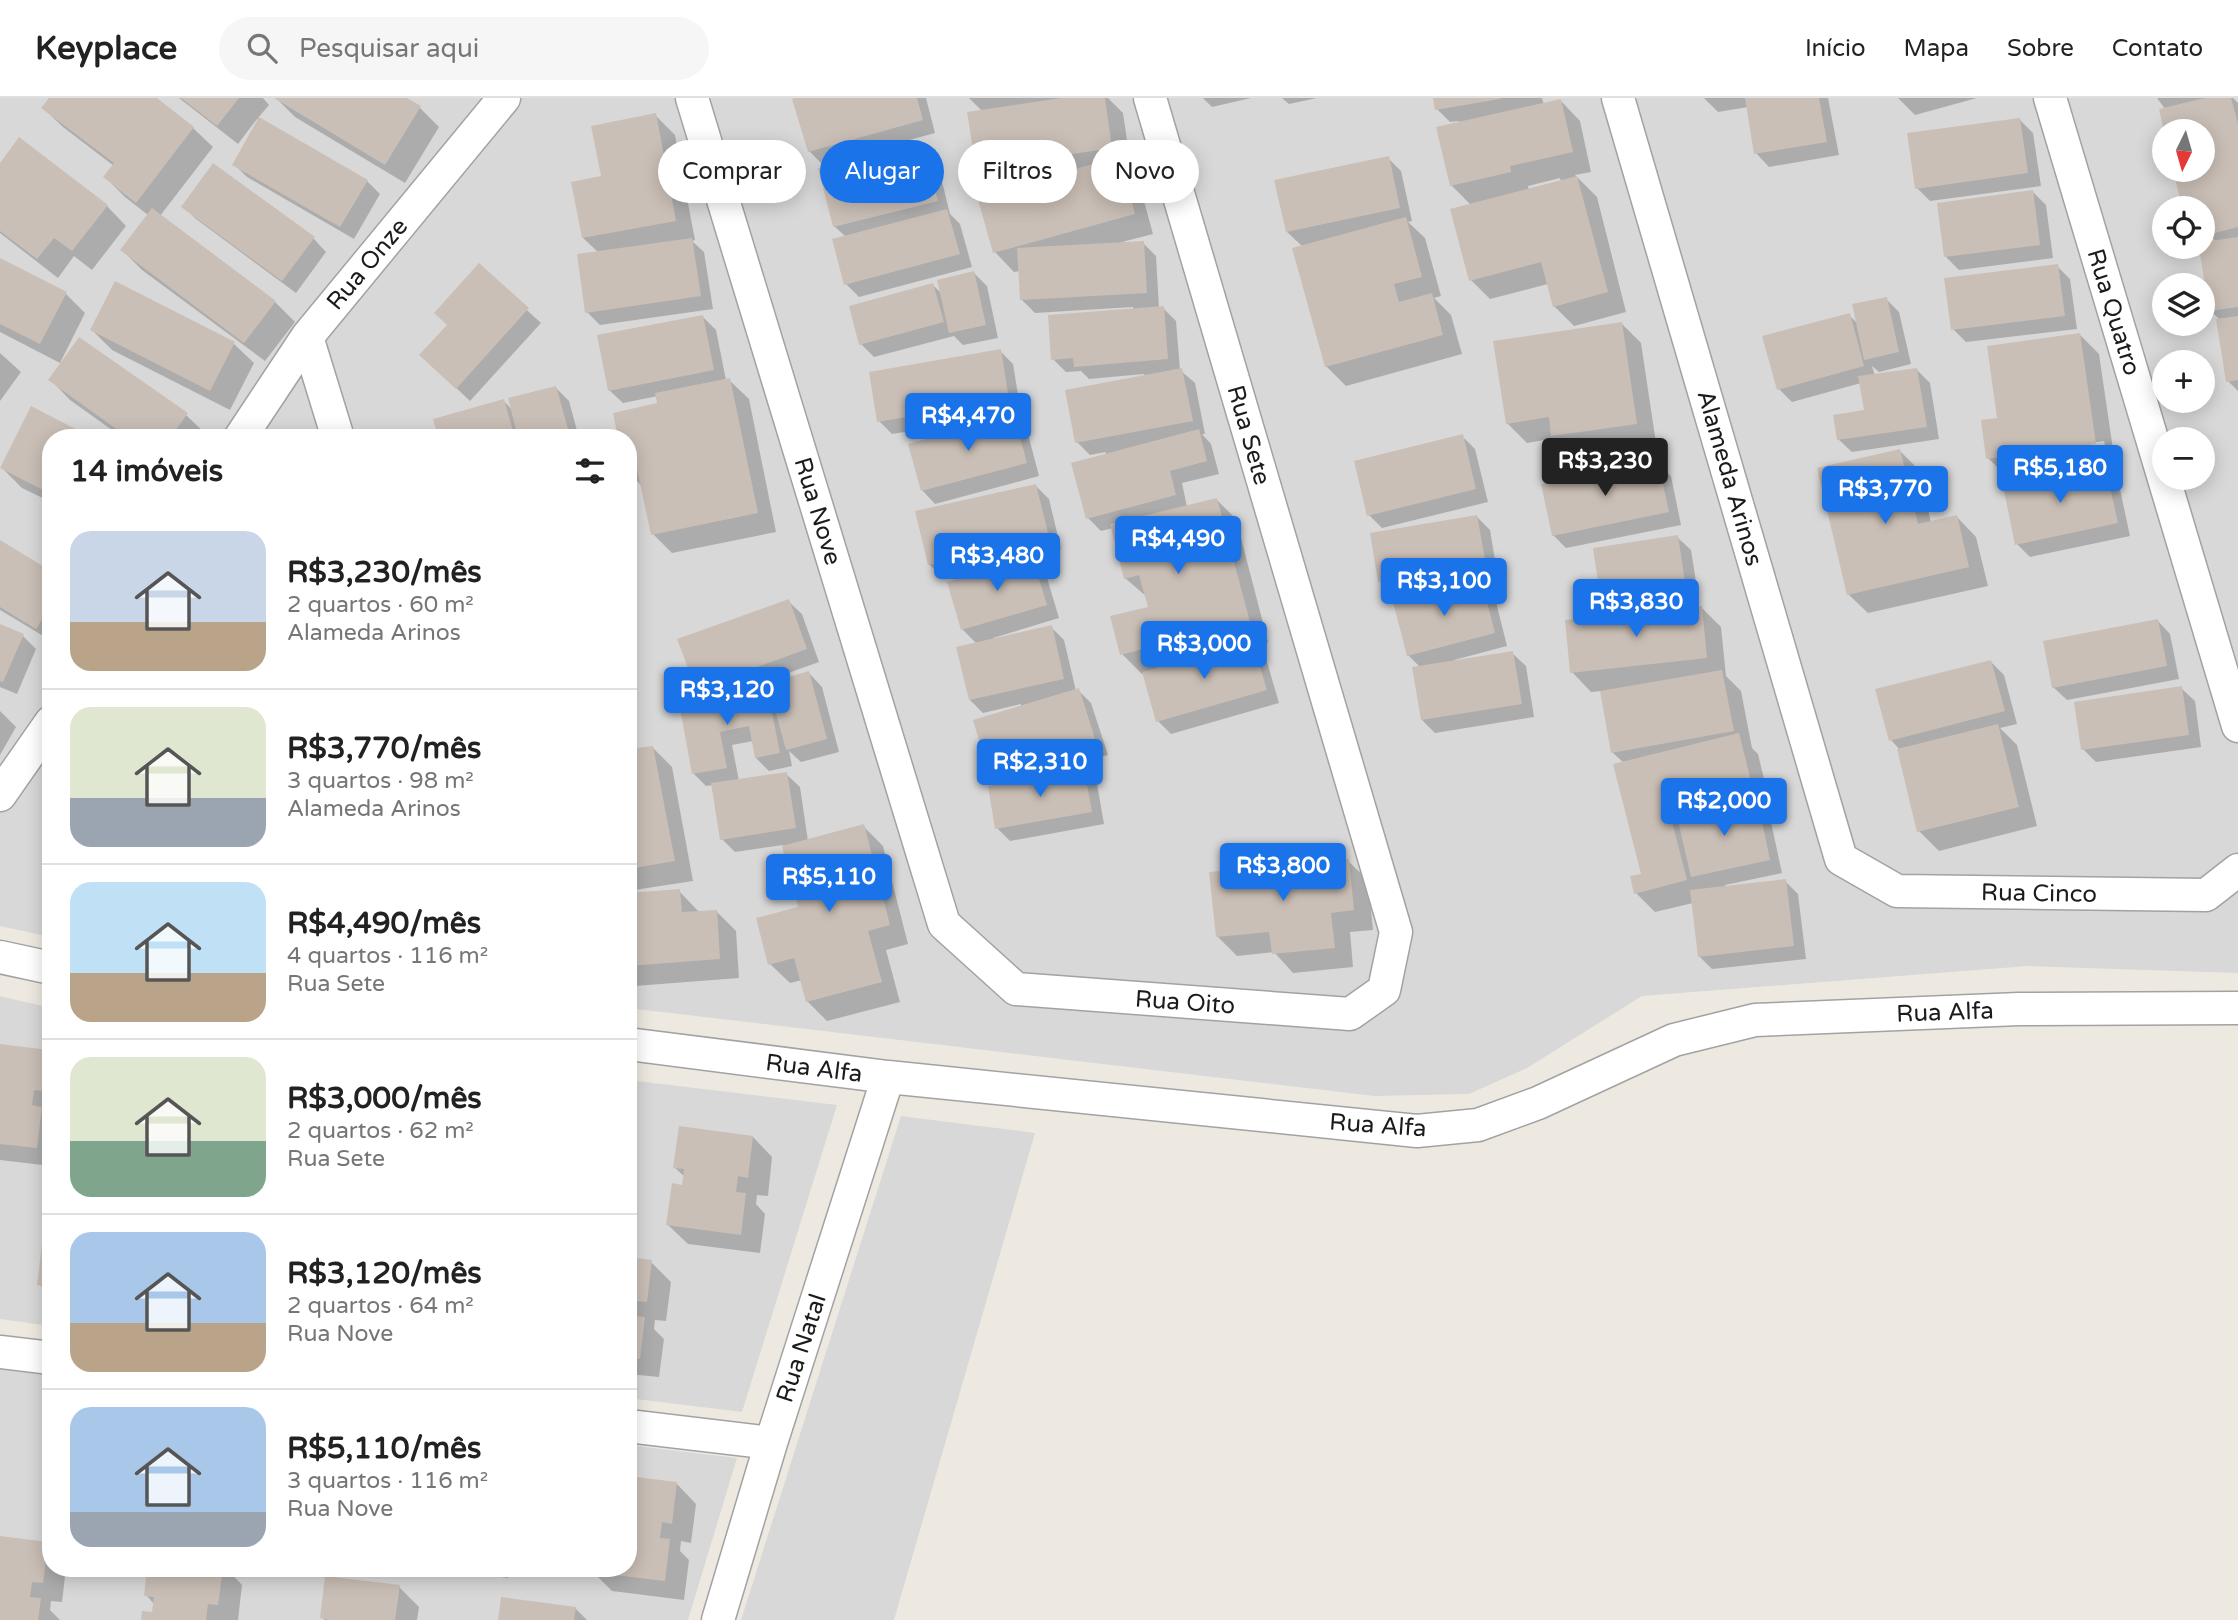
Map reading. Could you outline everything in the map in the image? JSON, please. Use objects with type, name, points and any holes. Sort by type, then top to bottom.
[{"type":"street","name":"Rua Onze","points":[[246,429],[307,337],[505,98]]},
{"type":"street","name":"Rua Nove","points":[[692,98],[944,924]]},
{"type":"street","name":"Rua Sete","points":[[1150,98],[1396,932]]},
{"type":"street","name":"Alameda Arinos","points":[[1618,98],[1841,859]]},
{"type":"street","name":"Rua Quatro","points":[[2050,98],[2238,726]]},
{"type":"street","points":[[307,337],[335,429]]},
{"type":"street","points":[[0,794],[42,735]]},
{"type":"street","name":"Rua Cinco","points":[[1841,859],[1897,891],[2206,895],[2238,870]]},
{"type":"street","name":"Rua Oito","points":[[944,924],[1016,989],[1350,1014],[1384,990],[1396,932]]},
{"type":"street","points":[[0,957],[42,966]]},
{"type":"street","name":"Rua Alfa","points":[[637,1045],[888,1077],[1417,1131],[1478,1125],[1538,1103],[1674,1040],[1755,1020],[2019,1009],[2238,1008]]},
{"type":"street","name":"Rua Natal","points":[[718,1620],[771,1443],[888,1077]]},
{"type":"street","points":[[0,1352],[42,1357]]},
{"type":"street","points":[[637,1427],[771,1443]]},
{"type":"shaded area","points":[[0,98],[2238,98],[2238,973],[2028,966],[1642,996],[1527,1068],[1469,1094],[1374,1096],[637,1009],[637,429],[42,429],[42,935],[0,926]]},
{"type":"shaded area","points":[[0,996],[42,1006],[42,1325],[0,1319]]},
{"type":"shaded area","points":[[637,1081],[837,1105],[742,1412],[637,1399]]},
{"type":"shaded area","points":[[901,1116],[1035,1133],[894,1620],[741,1620]]},
{"type":"shaded area","points":[[0,1367],[42,1372],[42,1577],[637,1577],[637,1446],[737,1458],[688,1620],[0,1620]]},
{"type":"building","points":[[49,98],[157,98],[194,127],[136,203],[103,177],[114,163],[41,108]]},
{"type":"building","points":[[181,98],[239,98],[217,126]]},
{"type":"building","points":[[274,98],[407,98],[421,106],[385,165]]},
{"type":"building","points":[[917,98],[923,120],[851,140],[820,140],[820,149],[808,152],[792,99]]},
{"type":"building","points":[[1061,98],[1105,98],[1111,140],[1091,140],[1091,151],[1077,153],[1077,140],[971,140],[967,112]]},
{"type":"building","points":[[1433,98],[1500,98],[1500,99],[1435,110]]},
{"type":"building","points":[[1745,98],[1819,98],[1827,142],[1754,154]]},
{"type":"building","points":[[2205,98],[2231,98],[2238,124],[2238,227],[2215,233],[2215,196],[2179,196],[2176,182],[2216,182],[2216,119],[2161,119],[2159,109]]},
{"type":"building","points":[[1561,99],[1573,152],[1510,166],[1511,172],[1450,186],[1436,127]]},
{"type":"building","points":[[656,113],[661,140],[658,140],[658,203],[673,203],[676,221],[582,238],[571,182],[601,176],[591,126]]},
{"type":"building","points":[[259,117],[368,180],[340,227],[232,165]]},
{"type":"building","points":[[2020,118],[2028,173],[1915,189],[1907,133]]},
{"type":"building","points":[[19,137],[108,205],[72,251],[54,238],[37,259],[0,231],[0,163]]},
{"type":"building","points":[[1389,156],[1400,208],[1286,232],[1274,180]]},
{"type":"building","points":[[213,163],[315,237],[282,281],[181,207]]},
{"type":"building","points":[[1091,165],[1091,203],[1132,203],[1135,214],[993,253],[979,203],[1077,203],[1077,169]]},
{"type":"building","points":[[1577,176],[1608,292],[1553,307],[1541,262],[1469,281],[1450,209]]},
{"type":"building","points":[[2033,190],[2040,245],[1944,257],[1937,203]]},
{"type":"building","points":[[827,203],[930,203],[833,227]]},
{"type":"building","points":[[152,208],[276,301],[244,343],[120,250]]},
{"type":"building","points":[[947,209],[960,254],[844,285],[832,239]]},
{"type":"building","points":[[1406,217],[1422,277],[1394,284],[1399,302],[1432,293],[1443,335],[1325,367],[1292,248]]},
{"type":"building","points":[[2238,237],[2238,307],[2215,310],[2215,273],[2203,273],[2201,259],[2215,259],[2215,240]]},
{"type":"building","points":[[692,238],[701,296],[585,313],[577,254]]},
{"type":"building","points":[[1144,241],[1147,293],[1020,300],[1017,248]]},
{"type":"building","points":[[0,258],[67,292],[40,344],[0,324]]},
{"type":"building","points":[[479,263],[529,308],[456,389],[419,355],[447,325],[434,313]]},
{"type":"building","points":[[2058,264],[2065,316],[1951,330],[1944,278]]},
{"type":"building","points":[[974,271],[986,325],[949,333],[937,280]]},
{"type":"building","points":[[115,281],[235,342],[210,391],[90,330]]},
{"type":"building","points":[[933,283],[944,322],[859,345],[849,306]]},
{"type":"building","points":[[1887,297],[1899,352],[1864,360],[1852,304]]},
{"type":"building","points":[[1164,306],[1168,359],[1074,367],[1073,358],[1051,360],[1048,315]]},
{"type":"building","points":[[1850,313],[1864,366],[1777,390],[1762,336]]},
{"type":"building","points":[[703,315],[714,370],[608,391],[597,335]]},
{"type":"building","points":[[2238,316],[2238,380],[2226,382],[2216,319]]},
{"type":"building","points":[[1622,322],[1637,424],[1551,436],[1549,417],[1506,424],[1493,341]]},
{"type":"building","points":[[2080,333],[2096,444],[1986,459],[1981,420],[1997,418],[1987,346]]},
{"type":"building","points":[[79,337],[188,413],[176,429],[116,429],[48,380]]},
{"type":"building","points":[[1001,349],[1009,400],[877,422],[869,372]]},
{"type":"building","points":[[1182,368],[1193,421],[1075,443],[1065,390]]},
{"type":"building","points":[[1917,368],[1927,427],[1837,440],[1833,415],[1864,410],[1858,376]]},
{"type":"building","points":[[730,378],[758,513],[651,535],[637,469],[637,429],[616,429],[613,413],[657,403],[655,393]]},
{"type":"building","points":[[556,386],[568,429],[516,429],[508,398]]},
{"type":"building","points":[[504,399],[512,429],[436,429],[433,419]]},
{"type":"building","points":[[31,406],[76,429],[42,429],[42,489],[0,468]]},
{"type":"building","points":[[1014,415],[1027,463],[921,491],[908,444]]},
{"type":"building","points":[[1199,429],[1207,461],[1170,471],[1176,495],[1086,519],[1071,463]]},
{"type":"building","points":[[1463,434],[1476,489],[1367,516],[1354,461]]},
{"type":"building","points":[[1900,449],[1918,524],[1957,515],[1969,567],[1847,595],[1817,468]]},
{"type":"building","points":[[1658,461],[1669,512],[1552,536],[1541,484]]},
{"type":"building","points":[[2105,465],[2118,523],[2015,545],[2003,486]]},
{"type":"building","points":[[1036,484],[1049,537],[928,565],[915,511]]},
{"type":"building","points":[[1217,498],[1250,622],[1120,655],[1110,616],[1148,607],[1139,575],[1124,579],[1110,524]]},
{"type":"building","points":[[1477,515],[1486,565],[1378,582],[1370,533]]},
{"type":"building","points":[[1678,535],[1685,582],[1600,595],[1593,548]]},
{"type":"building","points":[[0,540],[42,566],[42,619],[36,629],[0,607]]},
{"type":"building","points":[[1032,556],[1047,605],[961,630],[947,582]]},
{"type":"building","points":[[1481,579],[1495,633],[1407,656],[1393,602]]},
{"type":"building","points":[[789,599],[807,649],[696,689],[677,639]]},
{"type":"building","points":[[1702,606],[1707,658],[1570,673],[1565,620]]},
{"type":"building","points":[[2158,619],[2167,666],[2052,688],[2043,641]]},
{"type":"building","points":[[0,624],[24,634],[3,682],[0,681]]},
{"type":"building","points":[[1052,625],[1064,679],[969,700],[956,647]]},
{"type":"building","points":[[1252,640],[1267,690],[1156,722],[1142,672]]},
{"type":"building","points":[[1513,651],[1522,704],[1421,720],[1412,667]]},
{"type":"building","points":[[1991,660],[2005,711],[1889,741],[1875,689]]},
{"type":"building","points":[[1722,670],[1734,731],[1611,753],[1600,691]]},
{"type":"building","points":[[809,671],[827,739],[786,750],[768,683]]},
{"type":"building","points":[[2182,686],[2189,735],[2081,750],[2074,702]]},
{"type":"building","points":[[767,687],[780,753],[755,758],[749,726],[720,732],[727,768],[692,774],[679,703]]},
{"type":"building","points":[[1079,688],[1096,742],[989,774],[973,720]]},
{"type":"building","points":[[1998,724],[2019,807],[1917,832],[1897,749]]},
{"type":"building","points":[[1739,733],[1754,793],[1670,814],[1687,880],[1634,894],[1630,876],[1641,874],[1613,764]]},
{"type":"building","points":[[653,746],[675,861],[637,867],[637,748]]},
{"type":"building","points":[[1084,769],[1092,812],[995,829],[988,786]]},
{"type":"building","points":[[787,772],[796,828],[720,840],[711,783]]},
{"type":"building","points":[[1757,798],[1770,860],[1691,877],[1677,816]]},
{"type":"building","points":[[864,824],[890,925],[868,931],[882,982],[806,1002],[794,958],[768,965],[756,918],[798,907],[782,846]]},
{"type":"building","points":[[1349,859],[1354,910],[1331,913],[1335,948],[1272,954],[1269,932],[1216,937],[1209,872]]},
{"type":"building","points":[[1786,879],[1794,946],[1698,957],[1690,890]]},
{"type":"building","points":[[680,889],[682,912],[717,910],[720,959],[637,965],[637,892]]},
{"type":"building","points":[[0,1044],[42,1049],[42,1091],[34,1090],[32,1105],[42,1107],[37,1148],[0,1144]]},
{"type":"building","points":[[679,1126],[753,1136],[748,1178],[738,1176],[736,1192],[746,1193],[741,1235],[666,1225],[672,1183],[682,1185],[684,1169],[673,1168]]},
{"type":"building","points":[[42,1244],[42,1286],[37,1285]]},
{"type":"building","points":[[637,1258],[652,1260],[647,1302],[637,1301]]},
{"type":"building","points":[[637,1316],[645,1317],[640,1359],[637,1358]]},
{"type":"building","points":[[637,1477],[677,1482],[672,1524],[662,1522],[660,1538],[670,1539],[665,1581],[632,1577],[637,1577]]},
{"type":"building","points":[[0,1536],[42,1541],[43,1583],[32,1582],[30,1597],[41,1598],[38,1620],[0,1620]]},
{"type":"building","points":[[146,1577],[222,1577],[218,1605],[208,1604],[206,1620],[141,1620],[142,1611],[152,1612],[154,1597],[144,1596]]},
{"type":"building","points":[[325,1577],[400,1585],[395,1620],[320,1618]]},
{"type":"building","points":[[501,1597],[576,1607],[574,1620],[498,1620]]}]
